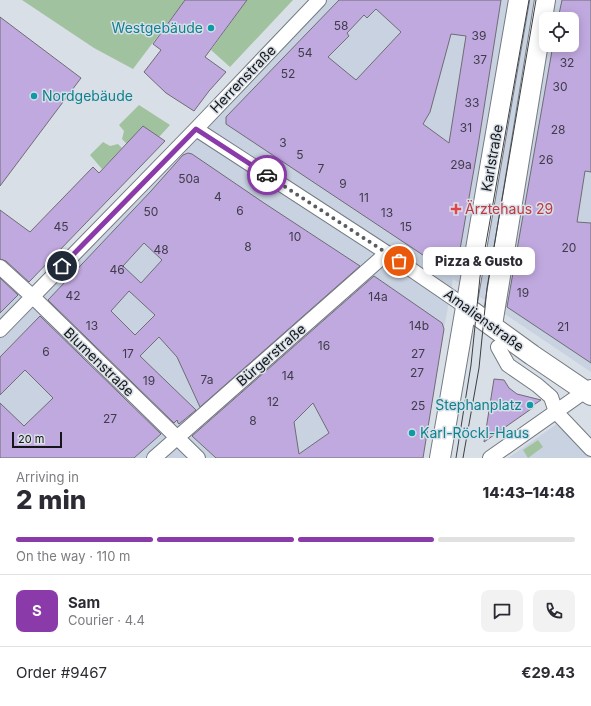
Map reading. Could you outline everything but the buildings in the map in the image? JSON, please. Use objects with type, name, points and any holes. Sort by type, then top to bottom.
[{"type":"main road","name":"Karlstraße","points":[[440,458],[519,0]]},
{"type":"main road","name":"Karlstraße","points":[[492,325],[545,0]]},
{"type":"main road","name":"Amalienstraße","points":[[466,307],[532,354],[589,391]]},
{"type":"street","name":"Herrenstraße","points":[[0,330],[196,129],[319,0]]},
{"type":"street","name":"Amalienstraße","points":[[196,129],[387,253],[466,307]]},
{"type":"street","name":"Bürgerstraße","points":[[154,458],[387,253]]},
{"type":"street","name":"Blumenstraße","points":[[0,267],[33,296],[198,458]]},
{"type":"street","points":[[498,347],[508,365],[537,385],[551,397],[556,412],[591,449]]},
{"type":"street","points":[[490,458],[589,391]]},
{"type":"shaded area","points":[[327,0],[591,0],[591,372],[453,279],[437,367],[423,458],[0,458],[0,272],[32,296],[196,129]]},
{"type":"shaded area","points":[[567,417],[591,438],[591,458],[508,458]]},
{"type":"green space","points":[[22,0],[185,0],[133,69],[94,48]]},
{"type":"green space","points":[[247,0],[293,0],[230,67],[211,50]]},
{"type":"green space","points":[[139,105],[170,125],[159,137],[143,126],[127,144],[122,139],[124,131],[119,125]]},
{"type":"green space","points":[[103,142],[110,146],[118,144],[122,148],[102,169],[90,155]]},
{"type":"green space","points":[[538,440],[543,447],[528,458],[523,450]]},
{"type":"tram line","points":[[456,458],[471,365],[480,277],[529,0]]},
{"type":"tram line","points":[[463,458],[479,368],[487,288],[536,0]]},
{"type":"way so far","points":[[267,175],[399,261]]},
{"type":"place","name":"Westgebäude","points":[[211,28]]},
{"type":"place","name":"Nordgebäude","points":[[34,96]]},
{"type":"place","name":"Ärztehaus 29","points":[[456,209]]},
{"type":"place","name":"Pizza & Gusto","points":[[399,261]]},
{"type":"place","name":"Stephanplatz","points":[[530,405]]},
{"type":"place","name":"Karl-Röckl-Haus","points":[[412,433]]},
{"type":"route","points":[[62,266],[196,129],[267,175]]}]
